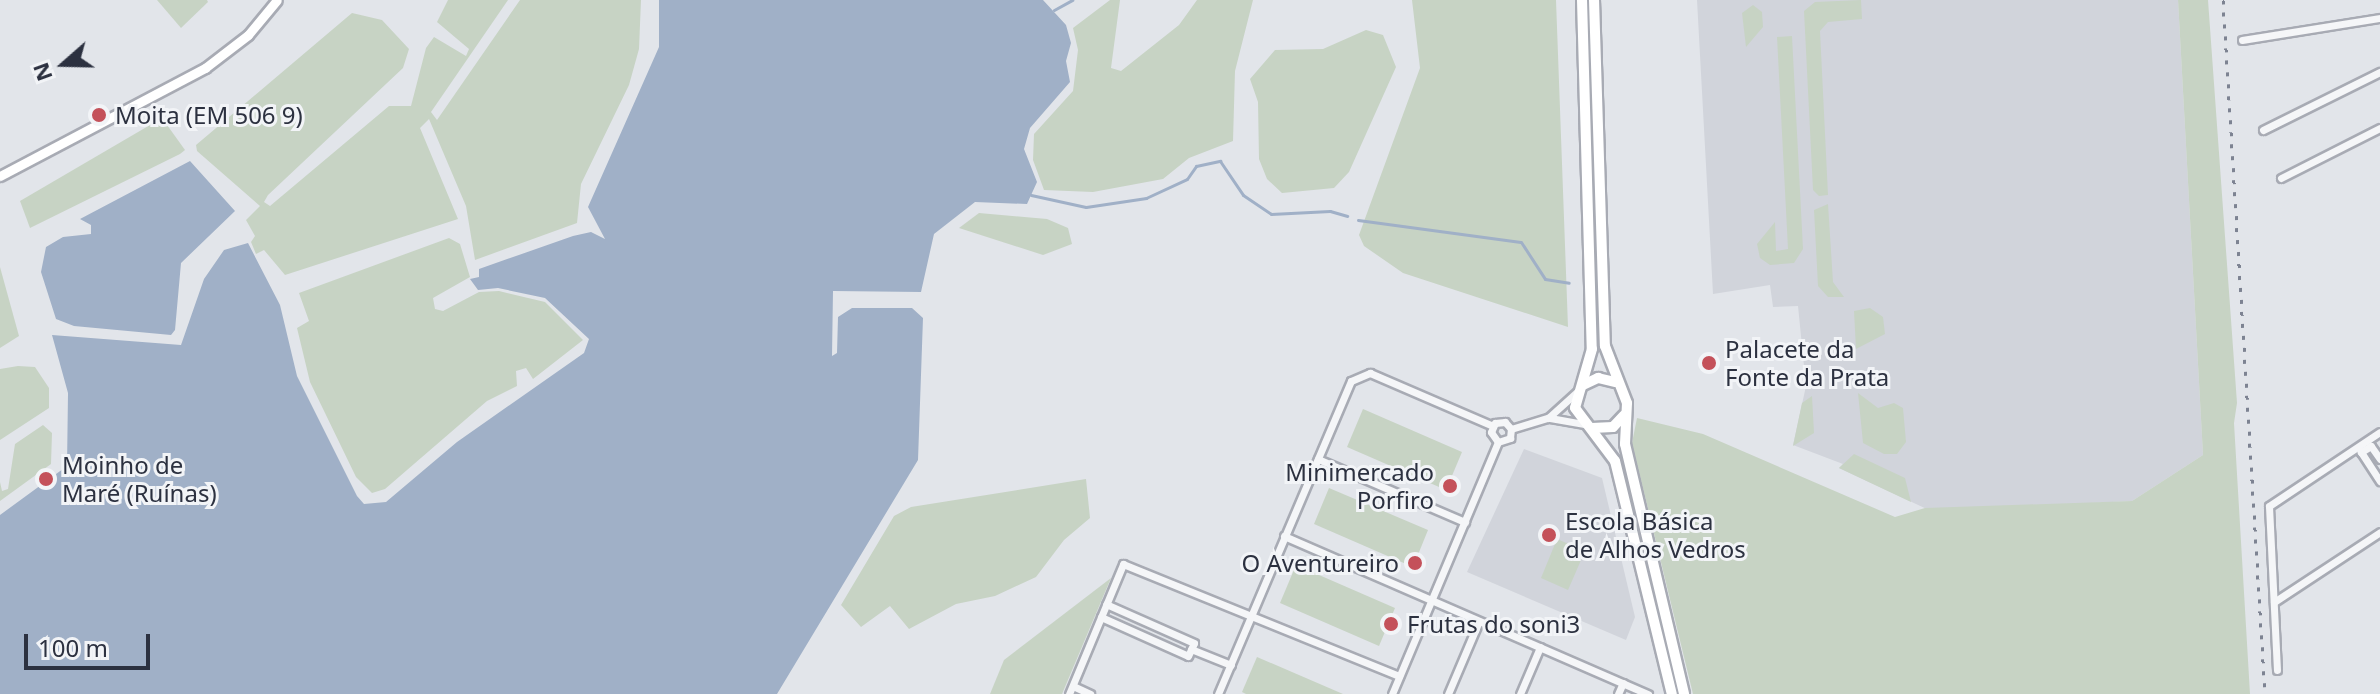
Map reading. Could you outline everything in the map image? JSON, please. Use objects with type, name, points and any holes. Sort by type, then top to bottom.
[{"type":"main road","points":[[1582,0],[1592,332],[1590,366],[1575,408],[1615,461],[1672,694]]},
{"type":"main road","points":[[1594,0],[1605,346],[1616,382],[1625,394],[1624,415],[1631,472],[1684,694]]},
{"type":"main road","points":[[1580,388],[1598,378],[1616,382]]},
{"type":"main road","points":[[1587,426],[1613,427],[1624,415]]},
{"type":"street","points":[[0,176],[205,68],[248,35],[277,0]]},
{"type":"street","points":[[2242,40],[2380,18]]},
{"type":"street","points":[[2263,130],[2380,72]]},
{"type":"street","points":[[2281,178],[2380,128]]},
{"type":"street","points":[[1218,694],[1355,377],[1370,373],[1493,426]]},
{"type":"street","points":[[1511,429],[1548,418],[1580,388]]},
{"type":"street","points":[[1548,418],[1587,426]]},
{"type":"street","points":[[1498,442],[1491,435],[1493,426],[1501,421],[1511,429]]},
{"type":"street","points":[[1498,442],[1507,440],[1511,429]]},
{"type":"street","points":[[2277,670],[2269,506],[2380,432]]},
{"type":"street","points":[[1392,694],[1498,442]]},
{"type":"street","points":[[2380,459],[2371,446],[2361,452],[2380,481]]},
{"type":"street","points":[[1318,459],[1465,522]]},
{"type":"street","points":[[2274,602],[2380,532]]},
{"type":"street","points":[[1284,536],[1648,694]]},
{"type":"street","points":[[1090,694],[1071,690],[1123,564],[1399,676]]},
{"type":"street","points":[[1101,617],[1188,656],[1194,643],[1106,604]]},
{"type":"street","points":[[1448,694],[1479,621]]},
{"type":"street","points":[[1520,694],[1540,647]]},
{"type":"street","points":[[1191,649],[1231,665]]},
{"type":"street","points":[[1618,694],[1623,683]]},
{"type":"shaded area","points":[[1697,0],[2178,0],[2203,455],[2132,501],[1931,511],[1839,468],[1843,464],[1793,445],[1806,386],[1798,306],[1773,307],[1770,285],[1713,294]]},
{"type":"shaded area","name":"Escola Básica de Alhos Vedros","points":[[1524,449],[1602,478],[1635,617],[1626,640],[1467,572]]},
{"type":"green space","points":[[157,0],[207,0],[208,2],[181,28]]},
{"type":"green space","points":[[448,0],[508,0],[431,112],[437,120],[520,0],[641,0],[639,49],[629,85],[581,184],[577,223],[475,260],[466,206],[429,119],[420,128],[458,219],[285,275],[264,250],[256,254],[251,242],[255,236],[246,220],[260,206],[197,151],[196,145],[352,13],[382,20],[409,49],[403,68],[268,195],[264,202],[270,206],[389,106],[411,106],[426,48],[434,37],[466,56],[469,49],[437,22]]},
{"type":"green space","points":[[1110,0],[1120,0],[1111,68],[1121,71],[1179,25],[1197,0],[1253,0],[1235,71],[1233,141],[1189,158],[1163,179],[1093,192],[1044,190],[1033,160],[1034,134],[1073,91],[1078,50],[1073,28]]},
{"type":"green space","points":[[1412,0],[1556,0],[1568,327],[1403,273],[1364,246],[1359,235],[1420,68]]},
{"type":"green space","points":[[1861,0],[1862,19],[1828,22],[1820,31],[1828,195],[1819,196],[1813,190],[1804,11],[1815,2]]},
{"type":"green space","points":[[2178,0],[2208,0],[2237,403],[2234,423],[2250,694],[1693,694],[1632,443],[1637,418],[1703,434],[1895,517],[1925,508],[2132,501],[2203,455]]},
{"type":"green space","points":[[1753,5],[1762,12],[1763,27],[1746,47],[1742,13]]},
{"type":"green space","points":[[1366,30],[1383,35],[1396,67],[1349,172],[1334,188],[1282,193],[1267,179],[1259,159],[1258,102],[1250,79],[1275,50],[1323,49]]},
{"type":"green space","points":[[1792,36],[1803,249],[1794,263],[1770,265],[1760,258],[1757,244],[1775,222],[1776,251],[1788,249],[1777,37]]},
{"type":"green space","points":[[162,118],[185,150],[30,228],[20,201]]},
{"type":"green space","points":[[1828,204],[1833,282],[1844,297],[1828,297],[1818,286],[1814,210]]},
{"type":"green space","points":[[979,213],[1047,219],[1068,228],[1072,244],[1043,255],[959,228]]},
{"type":"green space","points":[[449,238],[460,244],[470,277],[433,298],[435,309],[443,311],[479,292],[499,291],[545,302],[583,340],[533,379],[526,368],[516,371],[517,386],[487,401],[385,489],[372,493],[356,477],[310,382],[297,328],[309,321],[299,293]]},
{"type":"green space","points":[[0,267],[19,336],[0,348]]},
{"type":"green space","points":[[1870,308],[1883,317],[1885,334],[1856,349],[1854,311]]},
{"type":"green space","points":[[35,367],[49,388],[49,408],[0,440],[0,369]]},
{"type":"green space","points":[[1858,393],[1878,408],[1894,403],[1903,408],[1906,442],[1897,454],[1884,454],[1863,443]]},
{"type":"green space","points":[[1812,396],[1814,433],[1793,446],[1802,403]]},
{"type":"green space","points":[[1363,409],[1462,452],[1446,490],[1347,447]]},
{"type":"green space","points":[[43,425],[52,433],[51,464],[0,501],[0,482],[2,491],[8,489],[15,444]]},
{"type":"green space","points":[[1854,454],[1905,478],[1911,502],[1839,468]]},
{"type":"green space","points":[[1086,479],[1090,518],[1064,540],[1036,577],[995,596],[956,604],[909,629],[890,606],[861,627],[841,605],[894,516],[911,507]]},
{"type":"green space","points":[[1329,488],[1428,530],[1413,567],[1314,524]]},
{"type":"green space","points":[[1557,539],[1585,551],[1568,590],[1541,578]]},
{"type":"green space","points":[[1296,565],[1395,608],[1379,646],[1280,603]]},
{"type":"green space","points":[[1111,578],[1062,694],[990,694],[1004,660]]},
{"type":"green space","points":[[1257,657],[1343,694],[1246,694],[1242,692]]},
{"type":"water","points":[[659,0],[1043,0],[1066,25],[1071,43],[1066,61],[1070,82],[1030,128],[1024,149],[1037,182],[1027,204],[975,202],[934,234],[921,292],[833,291],[832,356],[837,353],[838,317],[852,308],[912,308],[923,318],[918,460],[777,694],[0,694],[0,515],[67,466],[68,393],[52,335],[181,345],[204,279],[224,250],[248,243],[280,305],[297,376],[357,496],[364,504],[386,502],[457,442],[584,353],[589,339],[545,298],[498,288],[478,290],[470,279],[479,277],[479,269],[573,236],[591,232],[605,239],[588,207],[659,47]]},
{"type":"water","points":[[190,161],[235,211],[181,263],[175,330],[171,335],[74,326],[56,319],[41,272],[46,247],[63,237],[91,234],[91,225],[80,219]]},
{"type":"waterway","points":[[1054,10],[1072,0]]},
{"type":"waterway","points":[[1031,195],[1086,207],[1146,198],[1187,179],[1196,166],[1220,161],[1243,195],[1271,214],[1330,211],[1347,216]]},
{"type":"waterway","points":[[1358,220],[1521,242],[1545,279],[1569,283]]},
{"type":"railway","points":[[2223,0],[2265,694]]},
{"type":"place","name":"Moita (EM 506 9)","points":[[99,115]]},
{"type":"place","name":"Palacete da Fonte da Prata","points":[[1709,363]]},
{"type":"place","name":"Moinho de Maré (Ruínas)","points":[[46,479]]},
{"type":"place","name":"Minimercado Porfiro","points":[[1450,486]]},
{"type":"place","name":"Escola Básica de Alhos Vedros","points":[[1549,535]]},
{"type":"place","name":"O Aventureiro","points":[[1415,563]]},
{"type":"place","name":"Frutas do soni3","points":[[1391,624]]}]
